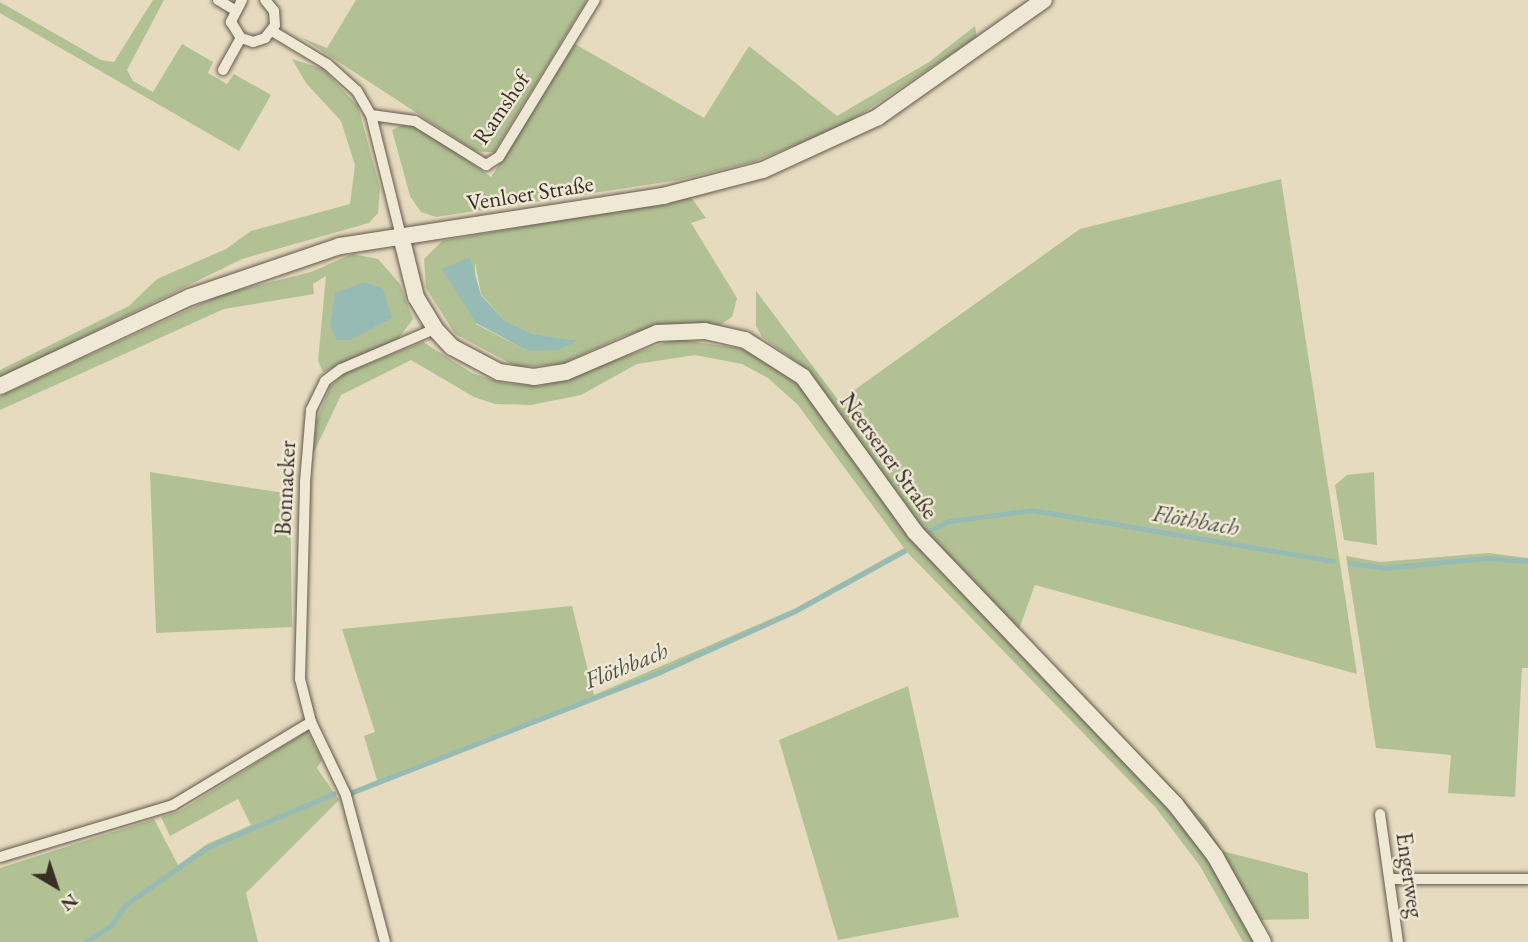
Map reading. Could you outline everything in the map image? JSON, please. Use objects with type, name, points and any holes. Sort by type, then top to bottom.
[{"type":"street","points":[[218,0],[233,9]]},
{"type":"street","points":[[242,0],[233,9],[233,28],[241,38],[260,41],[272,32],[276,18],[266,0]]},
{"type":"street","name":"Ramshof","points":[[372,115],[415,121],[486,165],[499,157],[596,0]]},
{"type":"street","name":"Venloer Straße","points":[[0,386],[262,269],[401,236],[663,195],[763,170],[878,117],[1044,0]]},
{"type":"street","points":[[272,32],[327,64],[357,91],[372,115],[401,236]]},
{"type":"street","points":[[223,70],[241,38]]},
{"type":"street","name":"Neersener Straße","points":[[401,236],[416,297],[435,328],[480,365],[534,377],[566,372],[657,333],[705,331],[770,352],[803,377],[915,532],[1175,804],[1215,856],[1263,942]]},
{"type":"street","name":"Bonnacker","points":[[385,942],[346,795],[311,722],[300,678],[299,641],[311,410],[325,381],[341,369],[435,328]]},
{"type":"street","points":[[0,857],[173,805],[311,722]]},
{"type":"street","name":"Engerweg","points":[[1380,814],[1398,942]]},
{"type":"street","points":[[1390,878],[1528,879]]},
{"type":"green space","points":[[153,0],[164,0],[127,70],[133,81],[153,92],[182,44],[213,62],[208,73],[227,84],[234,74],[271,95],[239,151],[0,13],[0,2],[101,60],[114,62]]},
{"type":"green space","points":[[356,0],[587,0],[494,152],[488,152],[475,151],[302,38],[327,48]]},
{"type":"green space","points":[[975,26],[977,37],[843,126],[753,162],[679,180],[436,217],[421,212],[410,196],[392,130],[407,123],[420,128],[491,177],[575,44],[704,118],[749,46],[837,116],[929,62]]},
{"type":"green space","points":[[292,59],[323,69],[358,106],[380,188],[378,213],[369,223],[242,259],[0,378],[0,370],[129,306],[157,279],[226,249],[251,231],[350,204],[355,165],[341,121],[306,83]]},
{"type":"green space","points":[[1281,179],[1357,674],[1035,585],[1019,629],[1206,823],[1222,851],[1308,873],[1309,919],[1261,920],[1270,942],[1219,852],[922,532],[805,368],[762,337],[756,326],[756,291],[839,401],[1080,229]]},
{"type":"green space","points":[[691,197],[706,218],[691,223],[737,298],[732,317],[720,325],[665,324],[621,337],[562,364],[517,367],[455,334],[426,288],[424,259],[442,241]],"holes":[[[475,262],[481,294],[504,320],[533,334],[576,342],[528,351],[476,324]]]},
{"type":"green space","points":[[352,254],[378,259],[400,284],[413,319],[398,339],[323,372],[318,361],[326,276],[313,284],[314,294],[224,309],[0,410],[0,396],[223,294],[311,272]]},
{"type":"green space","points":[[676,339],[744,349],[801,386],[895,517],[1195,835],[1257,942],[1243,942],[1200,866],[1156,808],[907,552],[796,613],[661,673],[351,796],[350,791],[377,780],[364,736],[375,732],[342,629],[572,606],[594,695],[794,609],[904,548],[798,405],[768,378],[742,364],[695,355],[637,364],[581,395],[531,405],[495,404],[474,397],[411,360],[341,395],[313,454],[316,421],[330,387],[343,374],[423,342],[472,373],[503,383],[540,386]]},
{"type":"green space","points":[[150,472],[290,494],[292,627],[156,633]]},
{"type":"green space","points":[[1374,472],[1377,545],[1344,540],[1335,485],[1347,475]]},
{"type":"green space","points":[[1488,553],[1528,558],[1528,668],[1522,668],[1515,797],[1448,793],[1451,755],[1376,748],[1346,556],[1380,562]]},
{"type":"green space","points":[[908,686],[959,917],[838,940],[779,740]]},
{"type":"green space","points":[[307,731],[322,760],[317,768],[339,800],[246,893],[258,942],[0,942],[0,868],[154,819],[178,865],[207,844],[251,825],[238,799],[170,836],[161,817],[180,811]]},
{"type":"water","points":[[470,257],[481,295],[504,320],[533,334],[577,341],[559,350],[528,351],[476,323],[442,269]]},
{"type":"water","points":[[365,282],[383,289],[392,318],[350,340],[337,340],[330,327],[335,293]]},
{"type":"waterway","name":"Flöthbach","points":[[930,530],[950,521],[1032,510],[1333,561]]},
{"type":"waterway","name":"Flöthbach","points":[[353,792],[660,672],[795,611],[904,551]]},
{"type":"waterway","name":"Flöthbach","points":[[1350,563],[1384,568],[1487,558],[1528,561]]},
{"type":"waterway","name":"Flöthbach","points":[[85,942],[111,926],[125,905],[208,847],[333,794]]}]
